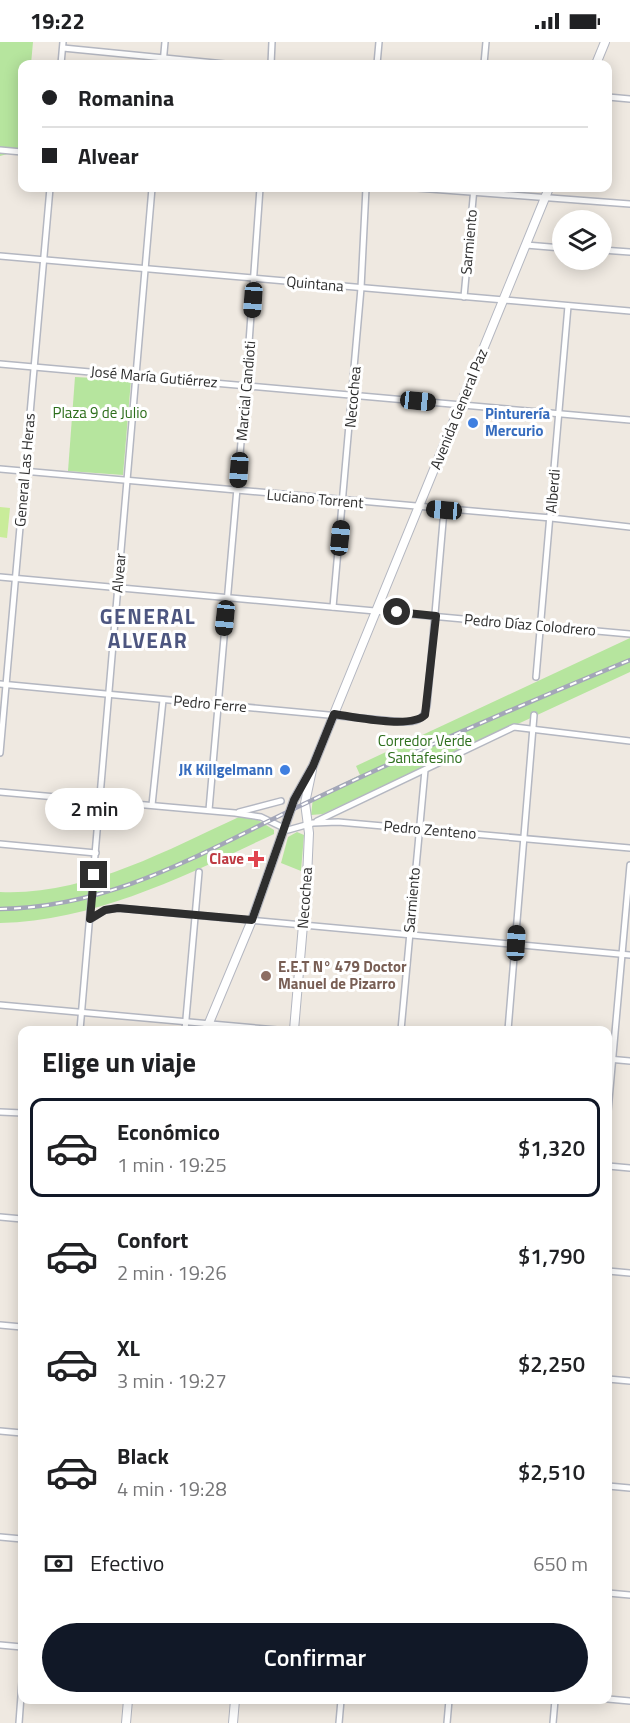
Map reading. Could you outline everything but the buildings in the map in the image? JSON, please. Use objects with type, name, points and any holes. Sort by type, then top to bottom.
[{"type":"main road","points":[[598,60],[605,42]]},
{"type":"main road","name":"Avenida General Paz","points":[[207,1026],[252,920],[294,800],[313,766],[548,192]]},
{"type":"main road","name":"Necochea","points":[[294,1026],[311,823],[305,803],[313,766]]},
{"type":"main road","points":[[126,1723],[128,1704]]},
{"type":"main road","points":[[233,1723],[235,1704]]},
{"type":"street","points":[[163,60],[165,42]]},
{"type":"street","points":[[271,60],[272,42]]},
{"type":"street","points":[[377,60],[379,42]]},
{"type":"street","points":[[484,60],[486,42]]},
{"type":"street","points":[[61,60],[63,45],[157,60]]},
{"type":"street","points":[[612,97],[630,99]]},
{"type":"street","points":[[0,150],[18,152]]},
{"type":"street","name":"General Las Heras","points":[[0,753],[3,684],[16,578],[50,192]]},
{"type":"street","name":"Alvear","points":[[80,1026],[111,694],[117,587],[153,192]]},
{"type":"street","name":"Marcial Candioti","points":[[209,810],[255,279],[260,192]]},
{"type":"street","name":"Necochea","points":[[333,607],[353,395],[366,192]]},
{"type":"street","name":"Sarmiento","points":[[464,297],[473,192]]},
{"type":"street","points":[[494,192],[630,204]]},
{"type":"street","points":[[526,245],[552,247]]},
{"type":"street","points":[[612,251],[630,252]]},
{"type":"street","name":"Quintana","points":[[0,256],[630,311]]},
{"type":"street","name":"Alberdi","points":[[536,677],[568,306]]},
{"type":"street","name":"José María Gutiérrez","points":[[0,364],[630,420]]},
{"type":"street","name":"Luciano Torrent","points":[[0,470],[551,518],[630,528]]},
{"type":"street","points":[[436,616],[444,510]]},
{"type":"street","name":"Pedro Díaz Colodrero","points":[[0,577],[630,634]]},
{"type":"street","name":"Pedro Ferre","points":[[3,684],[403,722],[420,720],[425,715],[427,706],[436,616]]},
{"type":"street","points":[[152,805],[163,699]]},
{"type":"street","points":[[508,1026],[522,837],[534,715]]},
{"type":"street","points":[[311,823],[514,727],[630,741]]},
{"type":"street","name":"Sarmiento","points":[[401,1026],[425,770]]},
{"type":"street","points":[[0,792],[235,813],[261,817],[285,830]]},
{"type":"street","points":[[235,813],[281,801]]},
{"type":"street","name":"Pedro Zenteno","points":[[285,830],[311,823],[338,822],[630,848]]},
{"type":"street","points":[[0,844],[96,853]]},
{"type":"street","points":[[612,1040],[630,865]]},
{"type":"street","points":[[185,1026],[199,872]]},
{"type":"street","points":[[90,919],[105,910],[118,908],[630,955]]},
{"type":"street","points":[[0,1005],[186,1021],[204,1026]]},
{"type":"street","points":[[612,1059],[630,1061]]},
{"type":"street","points":[[0,1112],[18,1113]]},
{"type":"street","points":[[612,1166],[630,1168]]},
{"type":"street","points":[[0,1217],[18,1219]]},
{"type":"street","points":[[612,1271],[630,1273]]},
{"type":"street","points":[[0,1325],[18,1327]]},
{"type":"street","points":[[612,1379],[630,1381]]},
{"type":"street","points":[[0,1431],[18,1433]]},
{"type":"street","points":[[612,1486],[630,1488]]},
{"type":"street","points":[[0,1537],[18,1539]]},
{"type":"street","points":[[612,1593],[630,1595]]},
{"type":"street","points":[[0,1645],[18,1647]]},
{"type":"street","points":[[612,1699],[630,1701]]},
{"type":"street","points":[[18,1723],[20,1704]]},
{"type":"street","points":[[339,1723],[341,1704]]},
{"type":"street","points":[[447,1723],[449,1704]]},
{"type":"street","points":[[553,1723],[555,1704]]},
{"type":"green space","points":[[0,42],[33,42],[31,60],[18,60],[18,151],[0,156]]},
{"type":"green space","name":"Plaza 9 de Julio","points":[[75,377],[131,380],[123,475],[68,471]]},
{"type":"green space","points":[[0,507],[10,508],[7,538],[0,537]]},
{"type":"green space","name":"Corredor Verde Santafesino","points":[[630,638],[630,672],[323,814],[311,815],[313,798],[360,775],[356,766]]},
{"type":"green space","points":[[239,817],[258,820],[274,830],[274,834],[141,893],[72,914],[0,923],[0,892],[62,887],[93,879],[153,857]]},
{"type":"green space","points":[[297,832],[304,835],[301,871],[281,863],[288,837]]},
{"type":"railway","points":[[0,909],[42,906],[82,898],[158,873],[426,747],[630,660]]},
{"type":"place","name":"Pinturería Mercurio","points":[[473,423]]},
{"type":"place","name":"JK Killgelmann","points":[[285,770]]},
{"type":"place","name":"Clave","points":[[256,859]]},
{"type":"place","name":"E.E.T N° 479 Doctor Manuel de Pizarro","points":[[266,976]]},
{"type":"district","name":"GENERAL ALVEAR","points":[[148,629]]},
{"type":"route","points":[[94,875],[90,919],[97,913],[118,908],[252,920],[285,830],[290,808],[305,776],[313,766],[334,714],[403,722],[420,720],[425,715],[436,616],[397,612]]}]
